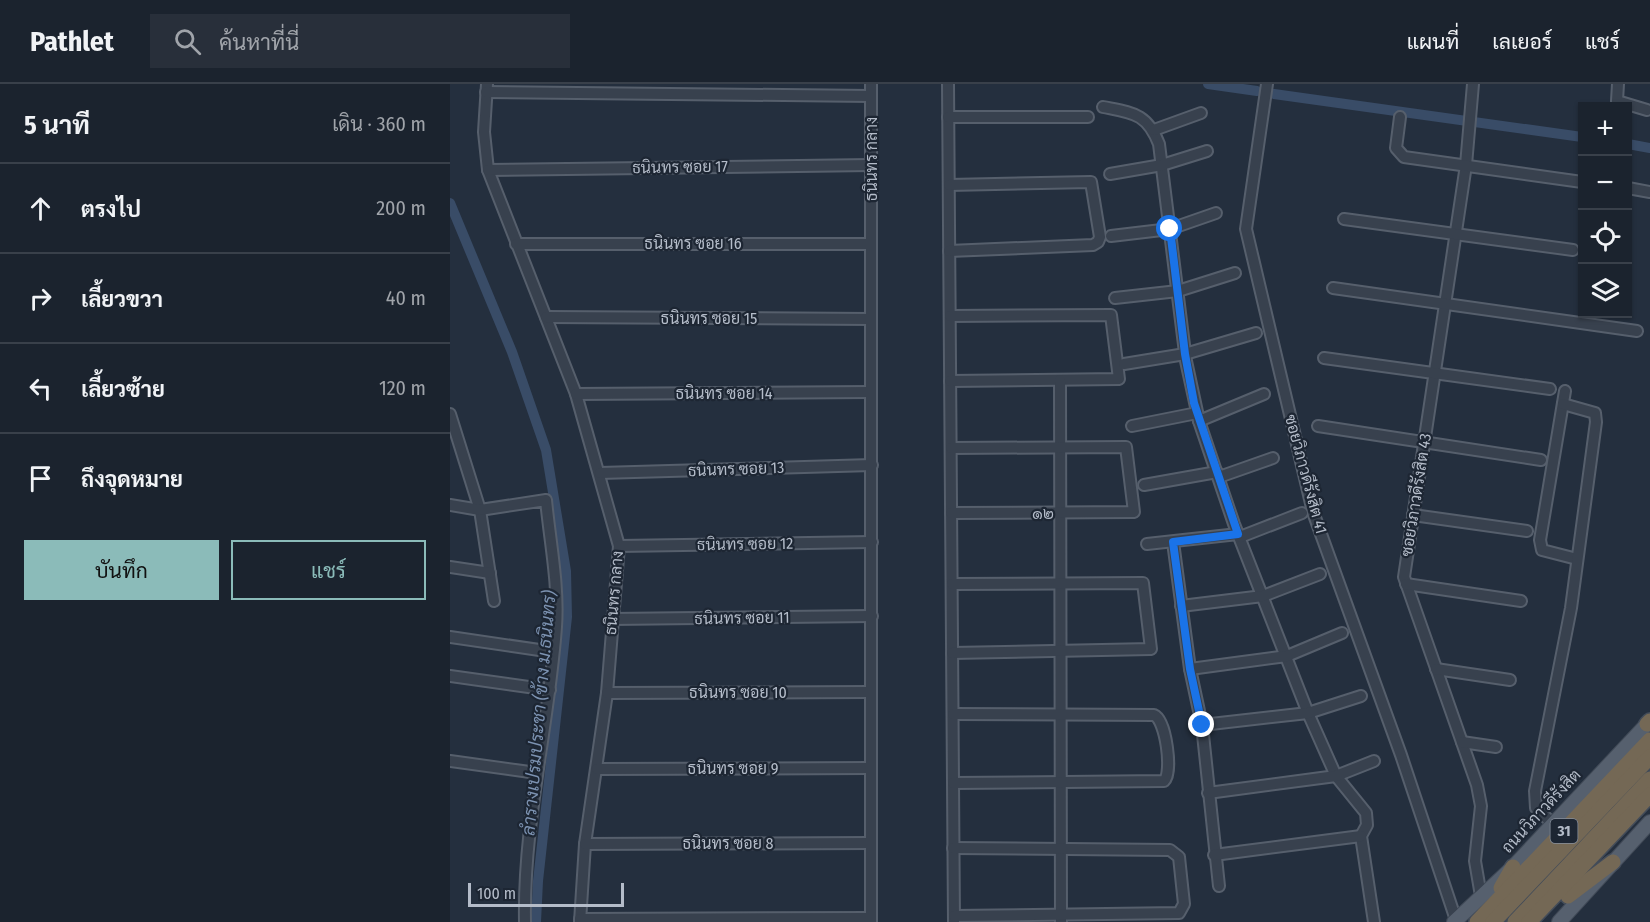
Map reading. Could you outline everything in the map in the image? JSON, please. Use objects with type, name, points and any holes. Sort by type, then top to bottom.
[{"type":"highway","name":"ถนนวิภาวดีรังสิต","points":[[1477,922],[1650,740]]},
{"type":"highway","points":[[1493,922],[1650,757]]},
{"type":"highway","points":[[1515,922],[1650,779]]},
{"type":"highway","name":"31","points":[[1529,922],[1650,795]]},
{"type":"highway","points":[[1544,922],[1568,896],[1622,825]]},
{"type":"highway","points":[[1568,896],[1612,862]]},
{"type":"highway","name":"31","points":[[1460,921],[1492,902],[1513,867]]},
{"type":"main road","name":"ถนนวิภาวดีรังสิต","points":[[1460,921],[1481,896],[1513,867],[1649,722]]},
{"type":"main road","points":[[1559,922],[1650,822]]},
{"type":"street","points":[[948,84],[954,919],[1061,919],[1179,913],[1184,904],[1179,857],[1175,852],[1163,849],[954,848]]},
{"type":"street","name":"ซอยวิภาวดีรังสิต 41","points":[[1267,84],[1246,229],[1313,512],[1460,921]]},
{"type":"street","name":"ซอยวิภาวดีรังสิต 43","points":[[1473,84],[1466,165],[1404,577],[1478,785],[1481,806],[1475,861],[1481,896]]},
{"type":"street","points":[[1618,84],[1617,101],[1647,110]]},
{"type":"street","name":"ธนินทร กลาง","points":[[580,921],[585,844],[607,693],[611,619],[619,546],[576,394],[488,170],[484,132],[487,88],[871,90],[872,616],[869,768],[871,920]]},
{"type":"street","points":[[1103,107],[1134,114],[1144,119],[1154,130],[1160,144],[1185,354],[1198,417],[1239,536],[1308,713],[1336,776],[1366,813],[1367,825],[1361,836],[1374,922]]},
{"type":"street","points":[[1154,130],[1201,113]]},
{"type":"street","points":[[948,117],[1089,117]]},
{"type":"street","points":[[1400,117],[1396,148],[1404,157],[1578,181]]},
{"type":"street","points":[[1110,174],[1162,165],[1207,151]]},
{"type":"street","name":"ธนินทร ซอย 17","points":[[488,170],[871,165]]},
{"type":"street","points":[[949,185],[1091,182],[1094,188],[1100,237],[1093,245],[949,251]]},
{"type":"street","points":[[1632,189],[1650,192]]},
{"type":"street","points":[[1111,236],[1170,229],[1216,213]]},
{"type":"street","points":[[1344,219],[1573,250]]},
{"type":"street","name":"ธนินทร ซอย 16","points":[[516,244],[871,244]]},
{"type":"street","points":[[1115,298],[1178,291],[1235,273]]},
{"type":"street","points":[[1333,288],[1637,331]]},
{"type":"street","points":[[950,315],[1111,315],[1119,379],[950,381]]},
{"type":"street","name":"ธนินทร ซอย 15","points":[[546,317],[871,319]]},
{"type":"street","points":[[1124,364],[1185,354],[1256,333]]},
{"type":"street","points":[[1324,358],[1550,389]]},
{"type":"street","points":[[1060,380],[1061,919]]},
{"type":"street","points":[[1565,391],[1540,540],[1542,550],[1577,559]]},
{"type":"street","name":"ธนินทร ซอย 14","points":[[576,394],[872,393]]},
{"type":"street","points":[[1132,426],[1198,417],[1264,394]]},
{"type":"street","points":[[1552,824],[1536,808],[1535,791],[1571,608],[1596,417],[1590,410],[1563,404]]},
{"type":"street","points":[[450,414],[454,439],[480,510],[494,601]]},
{"type":"street","points":[[1318,426],[1424,444],[1542,460]]},
{"type":"street","points":[[951,448],[1060,446]]},
{"type":"street","name":"๑๒","points":[[951,513],[1134,512],[1126,447],[1060,446]]},
{"type":"street","points":[[1144,485],[1218,474],[1274,458]]},
{"type":"street","name":"ธนินทร ซอย 13","points":[[600,473],[872,465]]},
{"type":"street","points":[[450,505],[480,510],[546,500],[557,605],[550,690],[537,773],[525,922]]},
{"type":"street","points":[[1147,544],[1239,536],[1302,513]]},
{"type":"street","points":[[1413,515],[1527,531]]},
{"type":"street","points":[[1173,542],[1190,669],[1202,725],[1219,886]]},
{"type":"street","name":"ธนินทร ซอย 12","points":[[619,546],[872,543]]},
{"type":"street","points":[[450,567],[490,573]]},
{"type":"street","points":[[1181,606],[1263,596],[1320,574]]},
{"type":"street","points":[[952,584],[1143,583],[1151,649],[952,653]]},
{"type":"street","points":[[1406,584],[1521,601]]},
{"type":"street","name":"ธนินทร ซอย 11","points":[[611,619],[872,616]]},
{"type":"street","points":[[1190,669],[1287,656],[1342,633]]},
{"type":"street","points":[[450,637],[553,652]]},
{"type":"street","points":[[1436,669],[1510,680]]},
{"type":"street","points":[[450,676],[550,690]]},
{"type":"street","name":"ธนินทร ซอย 10","points":[[607,693],[870,692]]},
{"type":"street","points":[[1202,725],[1308,713],[1361,696]]},
{"type":"street","points":[[953,714],[1148,714],[1159,717],[1162,724],[1169,771],[1164,782],[953,783]]},
{"type":"street","points":[[1462,742],[1496,747]]},
{"type":"street","points":[[450,761],[537,773]]},
{"type":"street","points":[[1208,793],[1336,776],[1374,761]]},
{"type":"street","name":"ธนินทร ซอย 9","points":[[597,769],[869,768]]},
{"type":"street","points":[[1214,855],[1361,836]]},
{"type":"street","name":"ธนินทร ซอย 8","points":[[585,844],[870,843]]},
{"type":"street","points":[[580,921],[871,920]]},
{"type":"waterway","points":[[1208,84],[1257,91]]},
{"type":"waterway","points":[[1274,94],[1578,136]]},
{"type":"waterway","points":[[1632,145],[1650,148]]},
{"type":"waterway","name":"ลำรางเปรมประชา (ข้าง ม.ธนินทร)","points":[[450,203],[512,352],[546,450],[566,571],[567,617],[538,881],[536,922]]},
{"type":"route","points":[[1170,229],[1185,354],[1198,421],[1238,534],[1173,542],[1190,669],[1202,725]]}]
